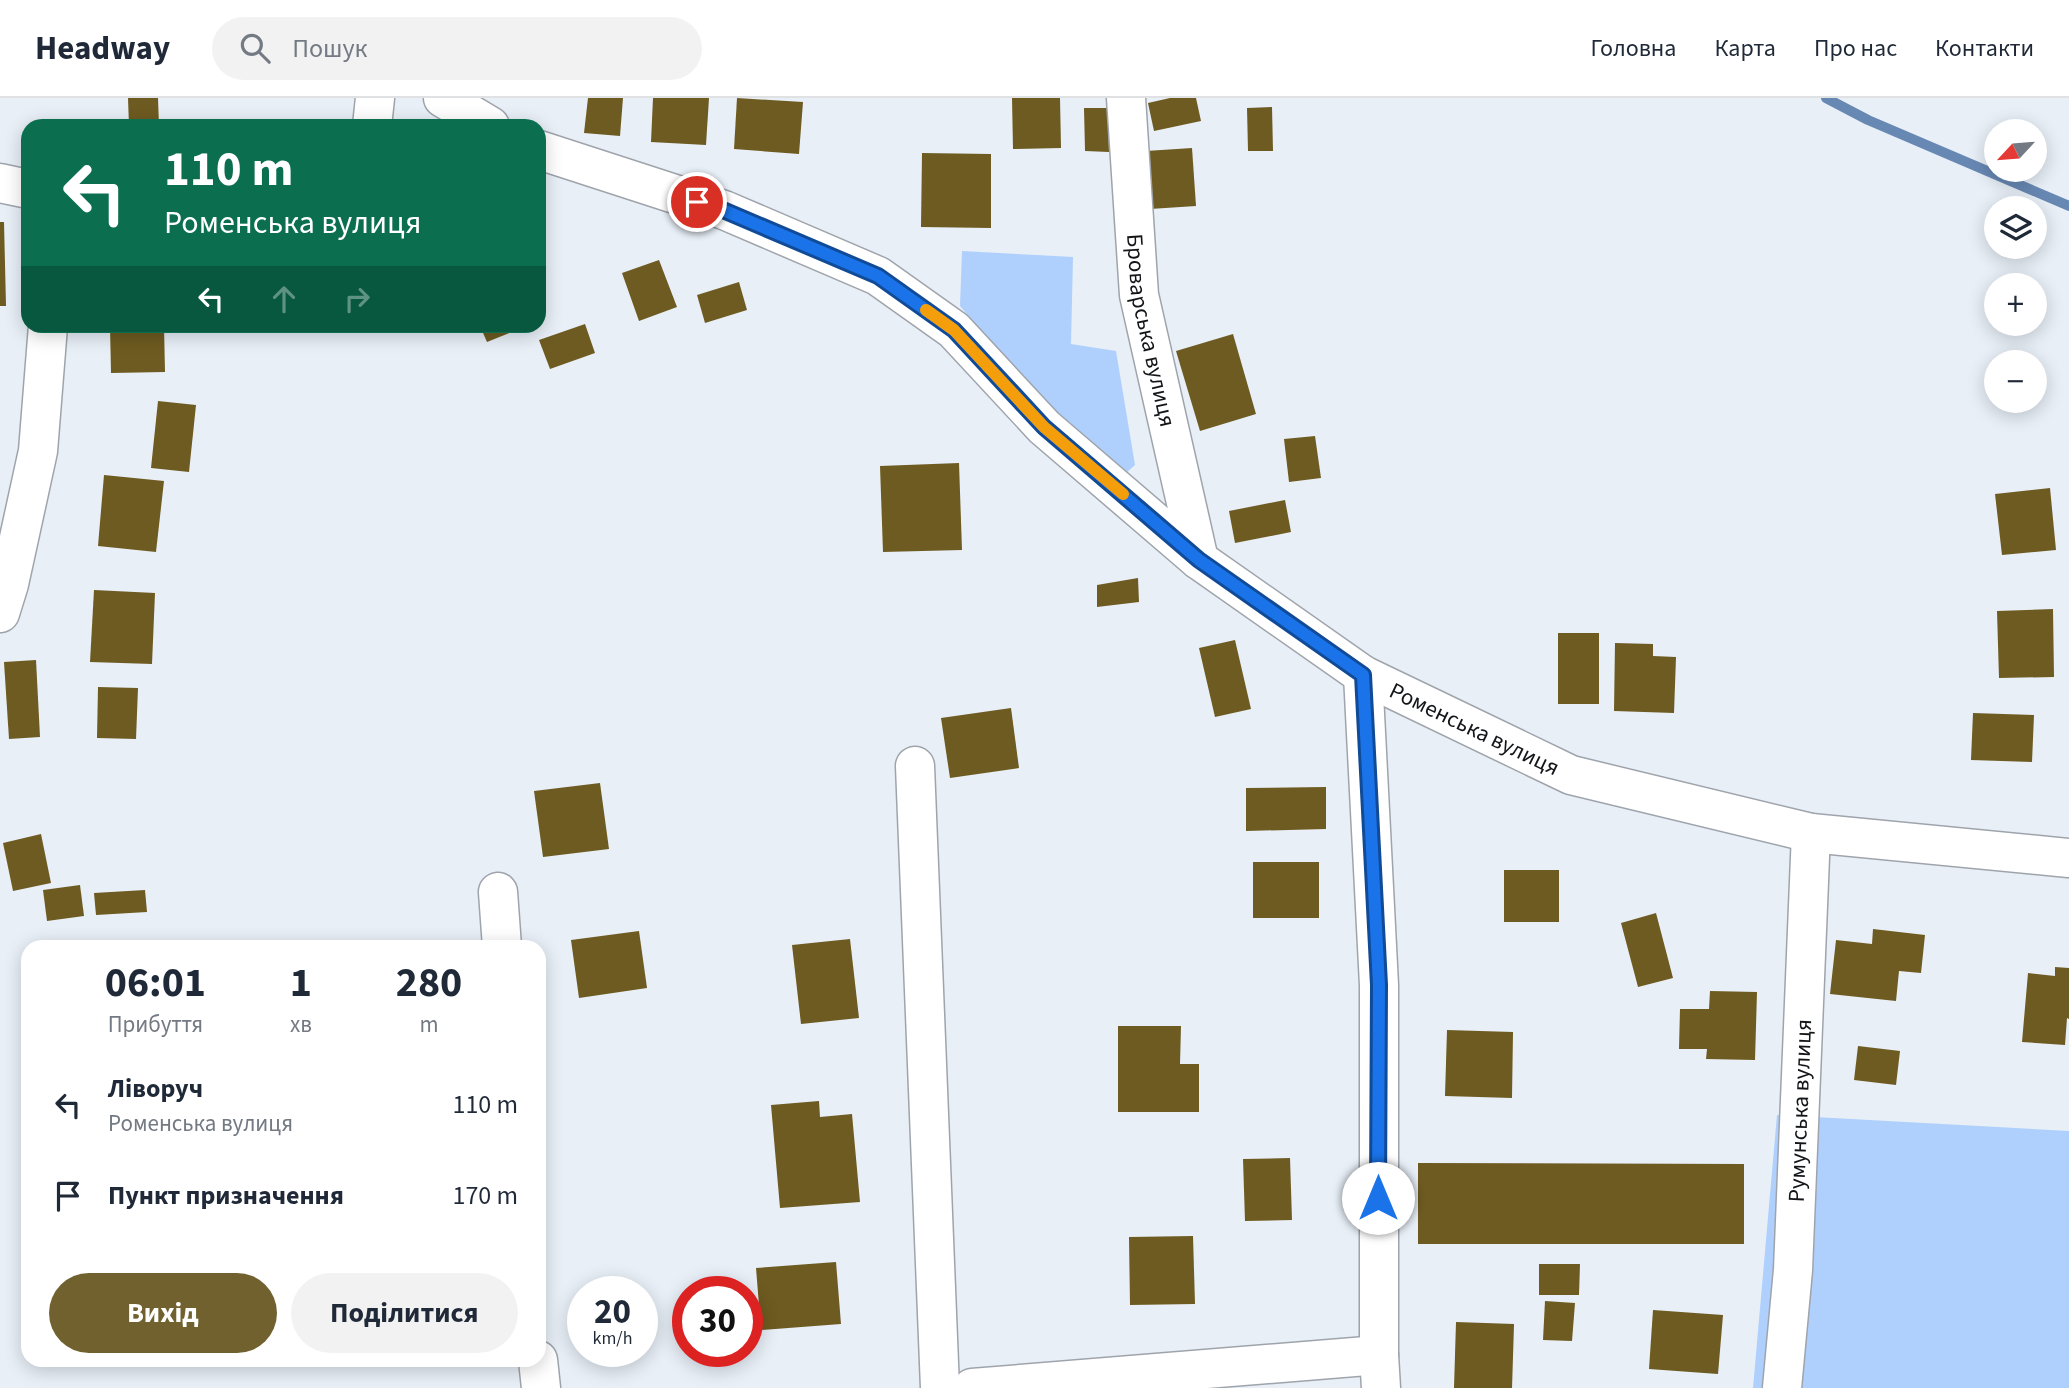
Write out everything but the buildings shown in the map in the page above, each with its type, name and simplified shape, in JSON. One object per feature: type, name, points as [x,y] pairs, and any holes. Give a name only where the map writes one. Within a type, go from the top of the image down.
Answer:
[{"type":"street","points":[[373,119],[375,98]]},
{"type":"street","points":[[443,98],[478,119]]},
{"type":"street","name":"Броварська вулиця","points":[[1126,98],[1139,295],[1199,560]]},
{"type":"street","name":"Роменська вулиця","points":[[546,152],[723,210],[878,276],[954,330],[1044,427],[1199,560],[1363,675],[1571,775],[1811,833],[2069,858]]},
{"type":"street","points":[[0,183],[21,188]]},
{"type":"street","points":[[0,613],[9,584],[38,451],[47,333]]},
{"type":"street","points":[[972,1388],[1380,1372],[1379,985],[1363,675]]},
{"type":"street","points":[[915,766],[940,1388]]},
{"type":"street","name":"Румунська вулиця","points":[[1782,1388],[1793,1270],[1811,833]]},
{"type":"street","points":[[498,892],[501,940]]},
{"type":"street","points":[[539,1367],[541,1388]]},
{"type":"shaded area","points":[[962,251],[1073,257],[1071,344],[1116,351],[1135,465],[1126,473],[1104,463],[1023,381],[960,306]]},
{"type":"shaded area","points":[[1777,1115],[2069,1131],[2069,1388],[1753,1388]]},
{"type":"waterway","points":[[1826,98],[1868,120],[2069,206]]},
{"type":"slow traffic","points":[[926,310],[954,330],[1044,427],[1123,494]]},
{"type":"route","points":[[697,202],[723,210],[878,276],[897,289],[954,330],[1044,427],[1199,560],[1363,675],[1379,985],[1378,1198]]}]
